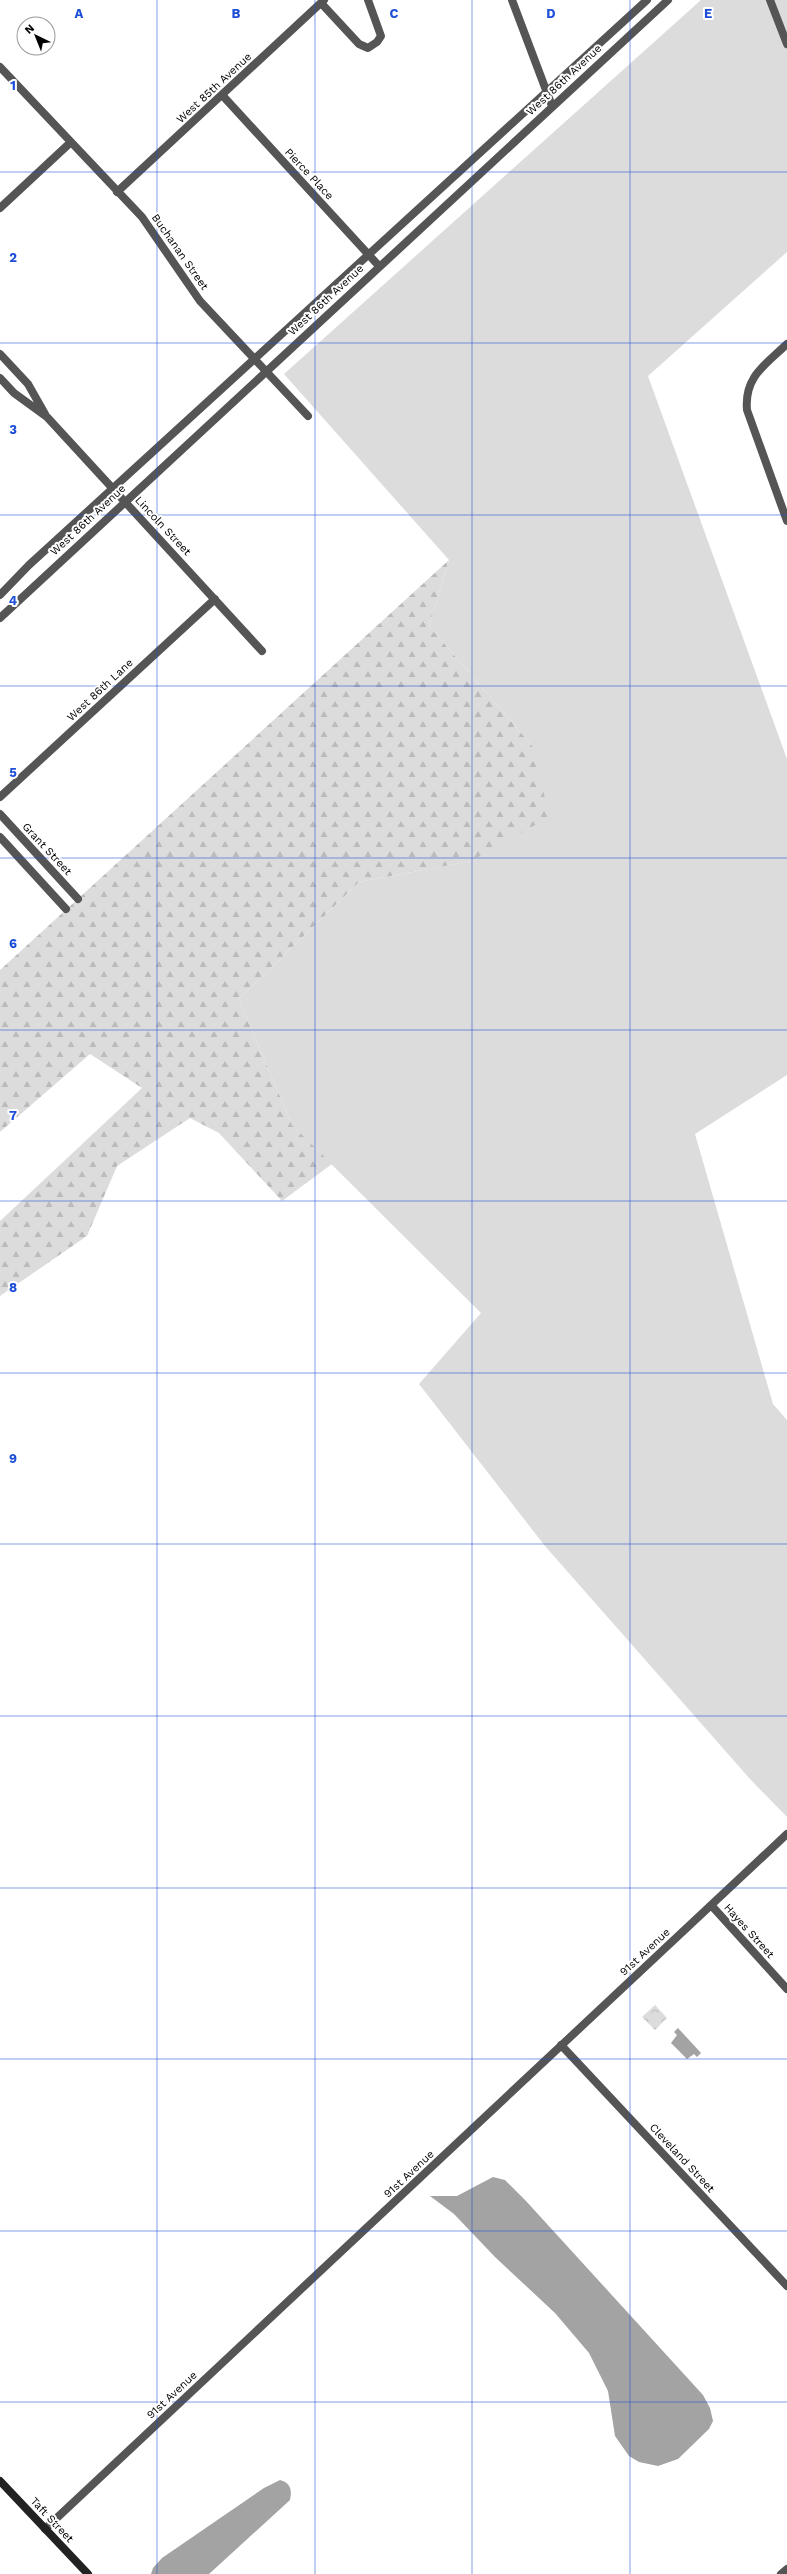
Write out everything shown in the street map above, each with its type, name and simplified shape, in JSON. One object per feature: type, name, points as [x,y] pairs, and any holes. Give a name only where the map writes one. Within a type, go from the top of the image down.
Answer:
[{"type":"main road","name":"Taft Street","points":[[0,2481],[88,2574]]},
{"type":"street","points":[[323,1],[359,44],[368,48],[377,42],[380,36],[368,0]]},
{"type":"street","points":[[512,0],[552,106]]},
{"type":"street","name":"West 86th Avenue","points":[[0,595],[113,489],[647,0]]},
{"type":"street","points":[[770,0],[787,44]]},
{"type":"street","name":"West 85th Avenue","points":[[117,192],[223,96],[323,1]]},
{"type":"street","name":"West 86th Avenue","points":[[0,618],[124,501],[665,1]]},
{"type":"street","name":"Buchanan Street","points":[[0,67],[152,229],[200,301],[254,361],[308,416]]},
{"type":"street","name":"Pierce Place","points":[[223,96],[380,266]]},
{"type":"street","points":[[0,208],[71,142]]},
{"type":"street","points":[[787,344],[752,377],[748,390],[747,410],[787,521]]},
{"type":"street","name":"Lincoln Street","points":[[0,354],[28,384],[47,417]]},
{"type":"street","name":"Lincoln Street","points":[[0,378],[14,393],[47,417],[262,651]]},
{"type":"street","name":"West 86th Lane","points":[[0,797],[215,599]]},
{"type":"street","name":"Grant Street","points":[[0,814],[78,899]]},
{"type":"street","points":[[0,837],[66,909]]},
{"type":"street","name":"91st Avenue","points":[[45,2529],[787,1834]]},
{"type":"street","name":"Hayes Street","points":[[711,1905],[787,1989]]},
{"type":"street","name":"Cleveland Street","points":[[561,2045],[787,2286]]},
{"type":"street","points":[[781,2574],[787,2569]]},
{"type":"green space","points":[[701,0],[787,0],[787,252],[648,376],[787,759],[787,1075],[695,1134],[773,1404],[787,1420],[787,1817],[750,1779],[545,1546],[419,1384],[481,1313],[292,1125],[239,999],[359,882],[471,861],[534,748],[429,626],[449,560],[284,374]]},
{"type":"green space","points":[[449,560],[429,626],[534,748],[549,817],[471,861],[359,882],[239,999],[292,1125],[332,1164],[282,1201],[219,1133],[190,1118],[117,1166],[87,1236],[0,1296],[0,1221],[142,1088],[90,1054],[0,1132],[0,970]]},
{"type":"green space","points":[[655,2005],[667,2018],[655,2030],[642,2017]]},
{"type":"shaded area","points":[[678,2028],[701,2053],[697,2057],[694,2054],[687,2059],[671,2043],[677,2035],[674,2032]]},
{"type":"shaded area","points":[[493,2177],[505,2180],[526,2201],[703,2395],[710,2408],[713,2421],[709,2429],[678,2459],[658,2466],[639,2462],[629,2456],[615,2436],[608,2391],[589,2353],[555,2313],[495,2257],[454,2214],[430,2196],[457,2196]]},
{"type":"shaded area","points":[[280,2480],[284,2481],[290,2487],[290,2500],[209,2574],[151,2574],[153,2568],[162,2558],[264,2488]]}]
